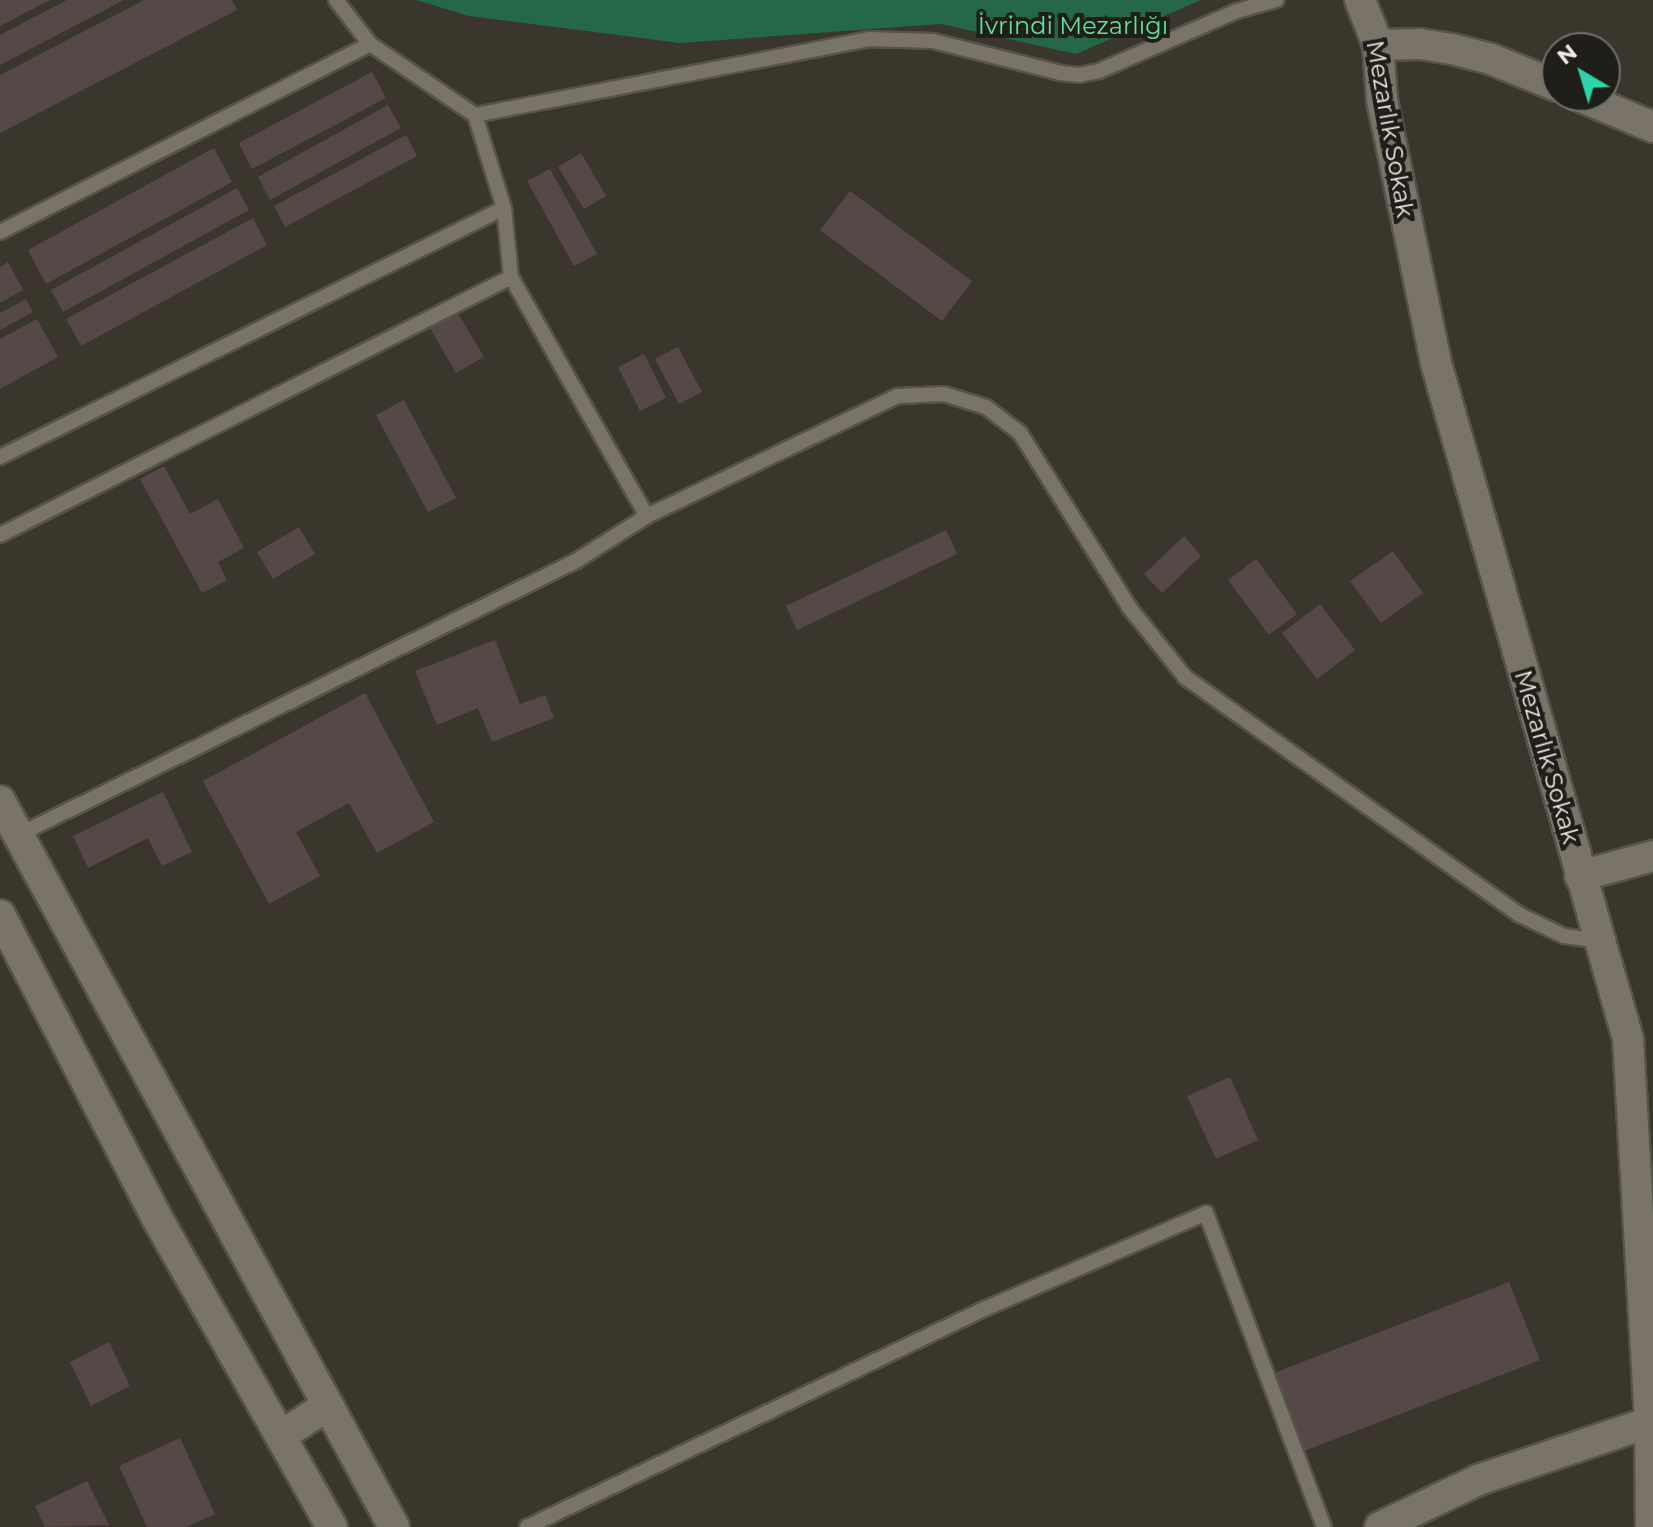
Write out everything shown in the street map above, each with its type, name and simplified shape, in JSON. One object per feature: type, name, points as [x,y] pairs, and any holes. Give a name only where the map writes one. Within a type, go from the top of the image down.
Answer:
[{"type":"street","name":"Mezarlık Sokak","points":[[1360,0],[1378,45],[1382,100],[1436,363],[1628,1039],[1652,1421],[1651,1527]]},
{"type":"street","points":[[1378,45],[1420,44],[1452,49],[1491,59],[1541,79]]},
{"type":"street","points":[[1617,112],[1653,127]]},
{"type":"street","points":[[0,801],[394,1527]]},
{"type":"street","points":[[1580,876],[1653,856]]},
{"type":"street","points":[[0,915],[157,1218],[332,1527]]},
{"type":"street","points":[[281,1436],[328,1405]]},
{"type":"street","points":[[1380,1527],[1478,1480],[1652,1421]]},
{"type":"lane","points":[[336,0],[370,44],[475,115],[504,208],[511,277],[647,516]]},
{"type":"lane","points":[[475,115],[868,39],[933,41],[1079,75],[1099,71],[1237,11],[1276,0]]},
{"type":"lane","points":[[0,232],[370,44]]},
{"type":"lane","points":[[0,457],[504,208]]},
{"type":"lane","points":[[0,535],[511,277]]},
{"type":"lane","points":[[18,835],[576,561],[647,516],[898,396],[944,394],[986,407],[1020,433],[1129,607],[1185,677],[1518,914],[1564,936],[1599,941]]},
{"type":"lane","points":[[527,1527],[982,1310],[1206,1213],[1324,1527]]},
{"type":"green space","name":"İvrindi Mezarlığı","points":[[416,0],[1201,0],[1076,54],[941,24],[680,43],[469,16]]},
{"type":"building","points":[[0,0],[50,0],[0,26]]},
{"type":"building","points":[[67,0],[124,0],[0,65],[0,35]]},
{"type":"building","points":[[144,0],[232,0],[237,10],[0,133],[0,75]]},
{"type":"building","points":[[372,72],[386,98],[252,169],[239,143]]},
{"type":"building","points":[[388,105],[401,128],[270,200],[258,177]]},
{"type":"building","points":[[406,135],[417,156],[285,227],[274,206]]},
{"type":"building","points":[[214,148],[232,182],[46,284],[28,250]]},
{"type":"building","points":[[581,153],[606,196],[584,209],[558,167]]},
{"type":"building","points":[[550,169],[597,254],[574,266],[527,181]]},
{"type":"building","points":[[237,188],[249,210],[63,312],[51,290]]},
{"type":"building","points":[[850,191],[972,281],[942,321],[820,230]]},
{"type":"building","points":[[253,218],[267,245],[81,346],[66,319]]},
{"type":"building","points":[[8,262],[23,290],[0,303],[0,267]]},
{"type":"building","points":[[26,299],[33,312],[0,330],[0,313]]},
{"type":"building","points":[[454,307],[484,357],[456,373],[427,323]]},
{"type":"building","points":[[37,319],[58,357],[0,389],[0,339]]},
{"type":"building","points":[[678,347],[702,392],[679,404],[655,359]]},
{"type":"building","points":[[644,354],[666,398],[640,411],[618,367]]},
{"type":"building","points":[[404,400],[456,498],[428,512],[376,415]]},
{"type":"building","points":[[164,466],[190,514],[218,499],[244,548],[218,562],[227,580],[202,593],[140,479]]},
{"type":"building","points":[[299,527],[315,554],[273,579],[257,552]]},
{"type":"building","points":[[946,530],[957,554],[797,630],[786,606]]},
{"type":"building","points":[[1184,536],[1201,556],[1162,593],[1144,574]]},
{"type":"building","points":[[1393,551],[1423,593],[1381,623],[1350,581]]},
{"type":"building","points":[[1256,559],[1297,614],[1269,635],[1228,580]]},
{"type":"building","points":[[1320,604],[1355,650],[1317,679],[1282,633]]},
{"type":"building","points":[[495,640],[520,704],[545,695],[554,718],[492,742],[478,708],[437,725],[415,671]]},
{"type":"building","points":[[365,693],[434,822],[377,853],[349,803],[296,832],[320,876],[269,904],[203,781]]},
{"type":"building","points":[[163,792],[192,852],[162,866],[148,838],[88,868],[73,836]]},
{"type":"building","points":[[1230,1077],[1258,1140],[1216,1159],[1187,1096]]},
{"type":"building","points":[[1509,1282],[1540,1360],[1304,1451],[1274,1373]]},
{"type":"building","points":[[109,1342],[130,1386],[91,1406],[70,1362]]},
{"type":"building","points":[[180,1438],[215,1514],[186,1527],[147,1527],[119,1466]]},
{"type":"building","points":[[87,1481],[109,1525],[45,1527],[35,1506]]}]
